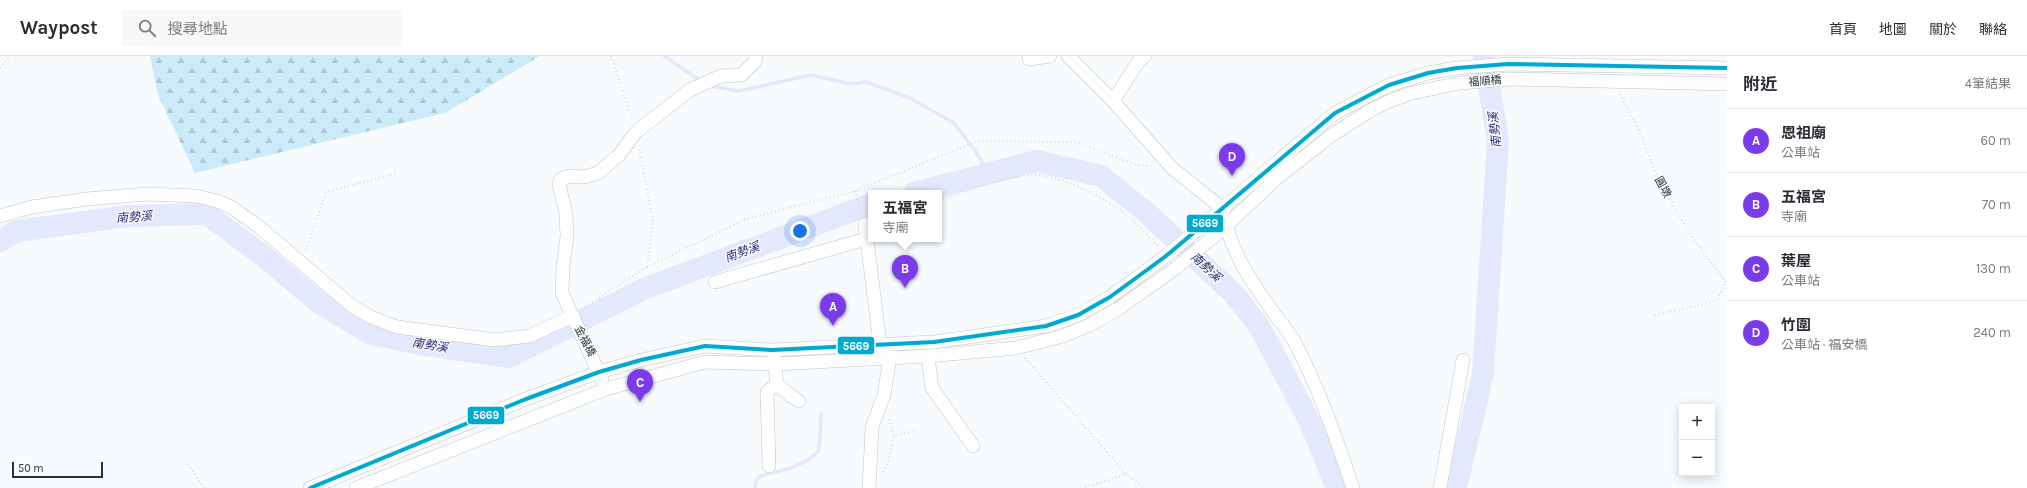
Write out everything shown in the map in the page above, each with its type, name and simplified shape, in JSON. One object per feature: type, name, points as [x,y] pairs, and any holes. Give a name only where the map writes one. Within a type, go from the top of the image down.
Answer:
[{"type":"street","points":[[636,132],[690,90],[721,76],[741,75],[755,62],[756,56]]},
{"type":"street","points":[[1029,59],[1050,56]]},
{"type":"street","points":[[1068,56],[1113,101],[1172,168],[1223,209],[1225,227],[1238,258],[1260,294],[1293,340],[1311,375],[1335,435],[1353,488]]},
{"type":"street","points":[[1113,101],[1138,62],[1145,56]]},
{"type":"street","name":"福順橋","points":[[310,488],[598,368],[705,346],[772,350],[934,342],[1046,326],[1078,315],[1110,297],[1204,226],[1335,114],[1389,85],[1428,73],[1456,68],[1508,64],[1727,68]]},
{"type":"street","points":[[1613,67],[1613,82]]},
{"type":"street","name":"福順橋","points":[[356,488],[606,389],[705,362],[776,364],[928,356],[1016,348],[1063,336],[1090,325],[1118,309],[1176,268],[1225,227],[1276,179],[1332,135],[1371,110],[1412,93],[1460,83],[1509,79],[1727,84]]},
{"type":"street","name":"金福橋","points":[[606,389],[598,368],[562,293],[563,266],[567,236],[566,214],[559,185],[561,179],[570,176],[584,177],[598,173],[619,155],[636,132]]},
{"type":"street","points":[[0,216],[32,207],[87,199],[148,194],[197,196],[217,201],[231,207],[258,226],[352,306],[371,317],[397,327],[495,340],[529,336],[573,317]]},
{"type":"street","points":[[865,224],[880,344],[890,358],[884,395],[872,427],[869,488]]},
{"type":"street","points":[[715,282],[866,239]]},
{"type":"street","points":[[1012,332],[1016,348]]},
{"type":"street","points":[[772,350],[776,364],[777,384],[798,401]]},
{"type":"street","points":[[928,356],[932,388],[973,446]]},
{"type":"street","points":[[1440,488],[1463,360]]},
{"type":"street","points":[[769,466],[767,392],[777,384]]},
{"type":"path","points":[[0,68],[10,56]]},
{"type":"path","points":[[611,56],[636,132],[653,220],[647,268]]},
{"type":"path","name":"圓墩","points":[[1613,82],[1639,130],[1656,174],[1665,191],[1692,238],[1726,283]]},
{"type":"path","points":[[573,317],[647,268],[746,219],[855,191],[978,141],[1076,142],[1137,165],[1172,168]]},
{"type":"path","points":[[301,263],[326,192],[397,173]]},
{"type":"path","points":[[942,199],[981,185],[1032,175],[1062,180],[1097,196],[1127,215],[1168,254]]},
{"type":"path","points":[[855,191],[865,224]]},
{"type":"path","points":[[1655,315],[1705,304],[1717,299],[1726,283]]},
{"type":"path","points":[[1016,348],[1126,474],[1144,488]]},
{"type":"path","points":[[882,475],[888,461],[894,436],[889,415]]},
{"type":"path","points":[[894,436],[916,430]]},
{"type":"path","points":[[188,464],[204,488]]},
{"type":"path","points":[[1082,488],[1126,474]]},
{"type":"green space","points":[[150,56],[540,56],[445,113],[195,173],[158,95]]},
{"type":"waterway","points":[[664,56],[701,81]]},
{"type":"waterway","name":"南勢溪","points":[[1456,488],[1483,374],[1498,141],[1484,56]]},
{"type":"waterway","points":[[710,86],[739,91],[811,75],[852,84],[867,82],[910,98],[954,123],[976,152],[989,174]]},
{"type":"waterway","name":"南勢溪","points":[[926,190],[1037,161],[1101,176],[1146,212],[1234,294],[1259,326],[1310,422],[1337,488]]},
{"type":"waterway","name":"南勢溪","points":[[0,241],[17,231],[128,216],[207,214],[266,258],[318,302],[371,334],[420,344],[509,357],[646,288],[868,205]]},
{"type":"waterway","points":[[755,488],[756,481],[760,476],[791,468],[808,460],[818,452],[821,414]]},
{"type":"transit line","name":"5669","points":[[310,488],[526,399],[599,372],[641,360],[705,346],[772,350],[934,342],[1046,326],[1078,315],[1110,297],[1166,256],[1335,113],[1389,85],[1428,73],[1457,68],[1508,64],[1727,68]]},
{"type":"place","name":"竹圍","points":[[1232,176]]},
{"type":"place","name":"五福宮","points":[[905,288]]},
{"type":"place","name":"恩祖廟","points":[[833,326]]},
{"type":"place","name":"葉屋","points":[[640,402]]}]
